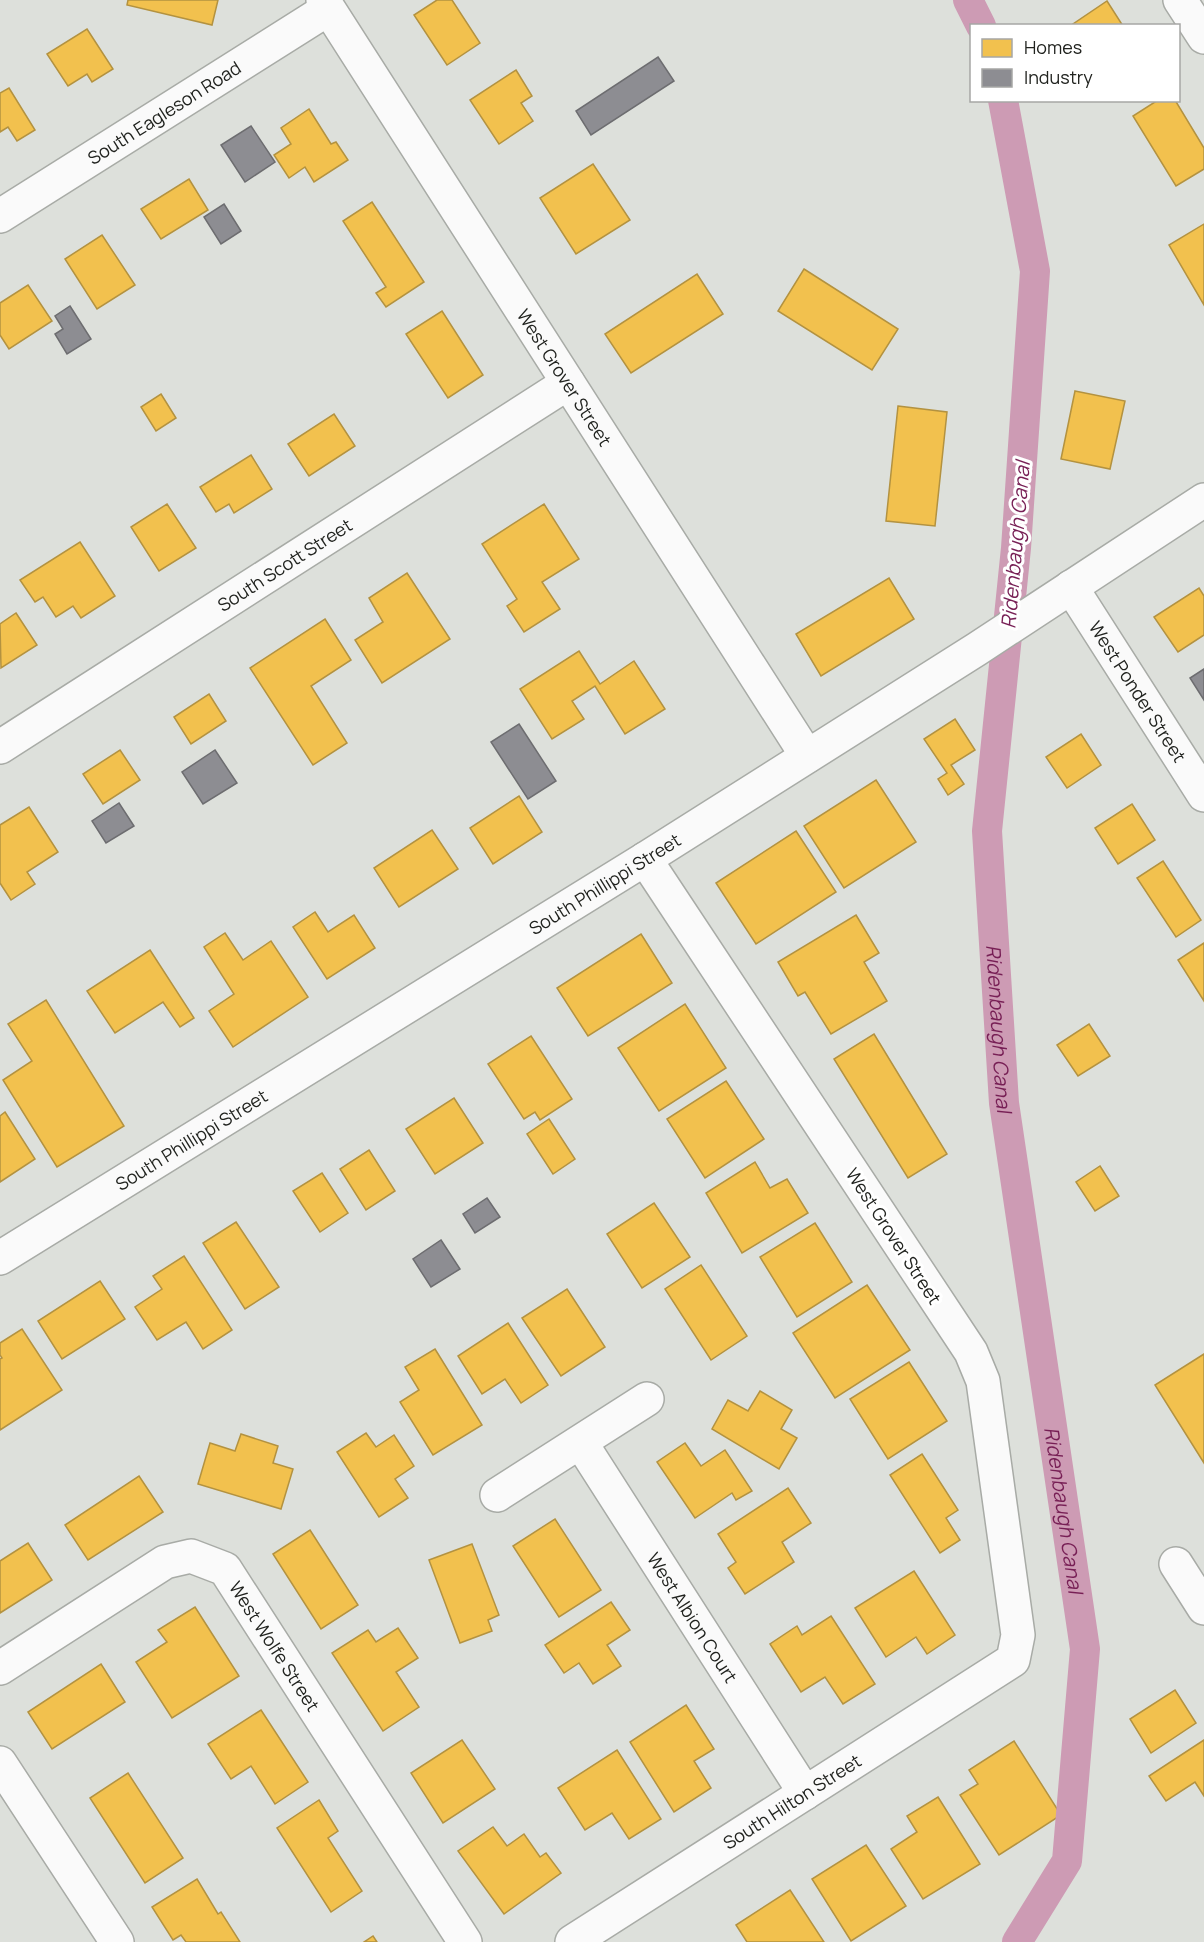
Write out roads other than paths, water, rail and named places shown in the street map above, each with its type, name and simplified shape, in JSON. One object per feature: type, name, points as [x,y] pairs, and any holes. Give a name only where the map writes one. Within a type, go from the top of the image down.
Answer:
[{"type":"street","points":[[1180,0],[1204,38]]},
{"type":"street","name":"South Eagleson Road","points":[[0,216],[326,5]]},
{"type":"street","name":"West Grover Street","points":[[326,5],[807,756]]},
{"type":"street","name":"South Scott Street","points":[[0,747],[568,383]]},
{"type":"street","name":"South Phillippi Street","points":[[0,1258],[645,859],[977,648],[1204,500]]},
{"type":"street","name":"West Ponder Street","points":[[1071,587],[1204,795]]},
{"type":"street","name":"West Grover Street","points":[[645,859],[971,1352],[983,1381],[1018,1635],[1013,1660]]},
{"type":"street","points":[[497,1495],[647,1399]]},
{"type":"street","name":"West Albion Court","points":[[581,1443],[805,1793]]},
{"type":"street","name":"West Wolfe Street","points":[[0,1668],[165,1562],[191,1556],[225,1569],[465,1942]]},
{"type":"street","points":[[1176,1564],[1204,1608]]},
{"type":"street","name":"South Hilton Street","points":[[572,1942],[1013,1660]]},
{"type":"street","points":[[0,1762],[117,1942]]},
{"type":"waterway","name":"Ridenbaugh Canal","points":[[968,0],[980,24]]},
{"type":"waterway","name":"Ridenbaugh Canal","points":[[1003,102],[1035,271],[1016,548],[987,831],[1004,1103],[1085,1649],[1067,1861],[1017,1942]]}]
